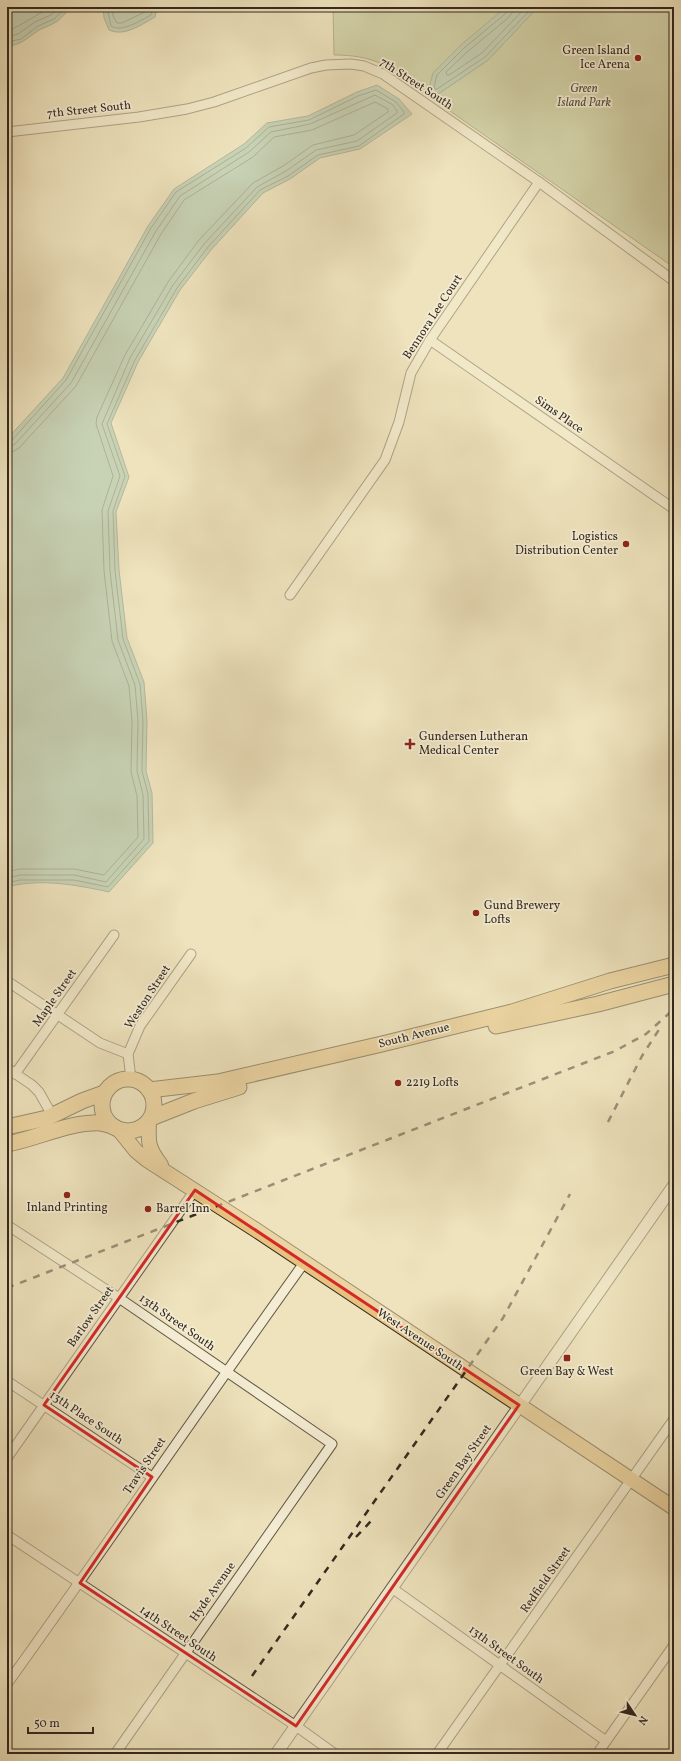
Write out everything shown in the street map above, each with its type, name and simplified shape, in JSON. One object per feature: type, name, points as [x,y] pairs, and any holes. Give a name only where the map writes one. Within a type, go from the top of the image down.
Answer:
[{"type":"highway","name":"South Avenue","points":[[150,1090],[218,1082],[382,1044],[512,1012],[610,981],[674,966]]},
{"type":"highway","name":"South Avenue","points":[[7,1144],[93,1122],[104,1123],[117,1129],[135,1130],[150,1120],[194,1101],[243,1086],[503,1024],[598,1004],[674,984]]},
{"type":"highway","points":[[117,1129],[104,1114],[102,1101],[104,1094],[112,1084],[118,1081],[131,1079],[144,1084],[150,1090],[154,1101],[150,1120]]},
{"type":"highway","points":[[7,1127],[52,1115],[82,1101],[104,1094]]},
{"type":"main road","name":"West Avenue South","points":[[150,1120],[148,1136],[151,1151],[167,1172]]},
{"type":"main road","name":"West Avenue South","points":[[117,1129],[136,1152],[674,1508]]},
{"type":"street","name":"7th Street South","points":[[7,132],[139,117],[187,109],[214,102],[326,64],[351,64],[364,66],[383,74],[539,182],[674,281]]},
{"type":"street","name":"Bennora Lee Court","points":[[290,595],[385,460],[399,422],[411,373],[430,340],[539,182]]},
{"type":"street","name":"Sims Place","points":[[430,340],[674,509]]},
{"type":"street","name":"Maple Street","points":[[15,1074],[114,935]]},
{"type":"street","name":"Weston Street","points":[[128,1054],[140,1026],[191,954]]},
{"type":"street","points":[[7,981],[100,1044],[128,1054],[131,1079]]},
{"type":"street","points":[[7,1068],[32,1085],[39,1092],[52,1115]]},
{"type":"street","name":"Barlow Street","points":[[7,1458],[195,1190]]},
{"type":"street","name":"Green Bay Street","points":[[276,1754],[519,1406],[673,1190]]},
{"type":"street","name":"13th Street South","points":[[8,1228],[119,1298],[332,1444]]},
{"type":"street","name":"Travis Street","points":[[7,1684],[80,1583],[152,1477],[304,1263]]},
{"type":"street","name":"13th Place South","points":[[7,1381],[152,1477]]},
{"type":"street","name":"Redfield Street","points":[[437,1754],[674,1419]]},
{"type":"street","name":"Hyde Avenue","points":[[115,1754],[332,1444]]},
{"type":"street","name":"14th Street South","points":[[7,1535],[296,1726],[335,1754]]},
{"type":"street","name":"13th Street South","points":[[392,1588],[606,1741]]},
{"type":"street","points":[[597,1754],[674,1645]]},
{"type":"highlighted area","points":[[195,1190],[519,1405],[296,1726],[80,1583],[152,1477],[44,1405]]},
{"type":"green space","name":"Green Island Park","points":[[333,7],[506,7],[435,96],[488,60],[538,7],[674,7],[674,264],[672,266],[384,65],[359,57],[334,55]]},
{"type":"water","points":[[7,7],[72,7],[57,21],[17,44],[7,46]]},
{"type":"water","points":[[103,7],[156,7],[157,9],[155,17],[132,29],[115,32],[109,30],[104,18]]},
{"type":"water","points":[[506,7],[538,7],[488,60],[435,96],[429,88],[433,73],[461,45]]},
{"type":"water","points":[[377,85],[399,99],[412,114],[360,149],[320,158],[290,179],[263,193],[211,250],[180,290],[138,362],[111,423],[129,477],[116,512],[119,570],[127,638],[144,682],[147,721],[146,771],[152,793],[153,843],[109,892],[71,885],[45,883],[19,884],[7,887],[7,439],[63,378],[148,226],[174,189],[244,144],[267,123],[308,116],[357,92]]},
{"type":"railway","points":[[7,1288],[615,1051],[646,1034],[674,1009]]},
{"type":"railway","points":[[608,1122],[642,1056],[662,1025]]},
{"type":"railway","points":[[252,1676],[503,1318],[570,1194]]},
{"type":"railway","points":[[356,1537],[372,1520]]},
{"type":"place","name":"Green Island Ice Arena","points":[[638,58]]},
{"type":"place","name":"Logistics Distribution Center","points":[[626,544]]},
{"type":"place","name":"Gundersen Lutheran Medical Center","points":[[410,744]]},
{"type":"place","name":"Gund Brewery Lofts","points":[[476,913]]},
{"type":"place","name":"2219 Lofts","points":[[398,1083]]},
{"type":"place","name":"Inland Printing","points":[[67,1195]]},
{"type":"place","name":"Barrel Inn","points":[[148,1209]]},
{"type":"place","name":"Green Bay & West","points":[[567,1358]]}]
